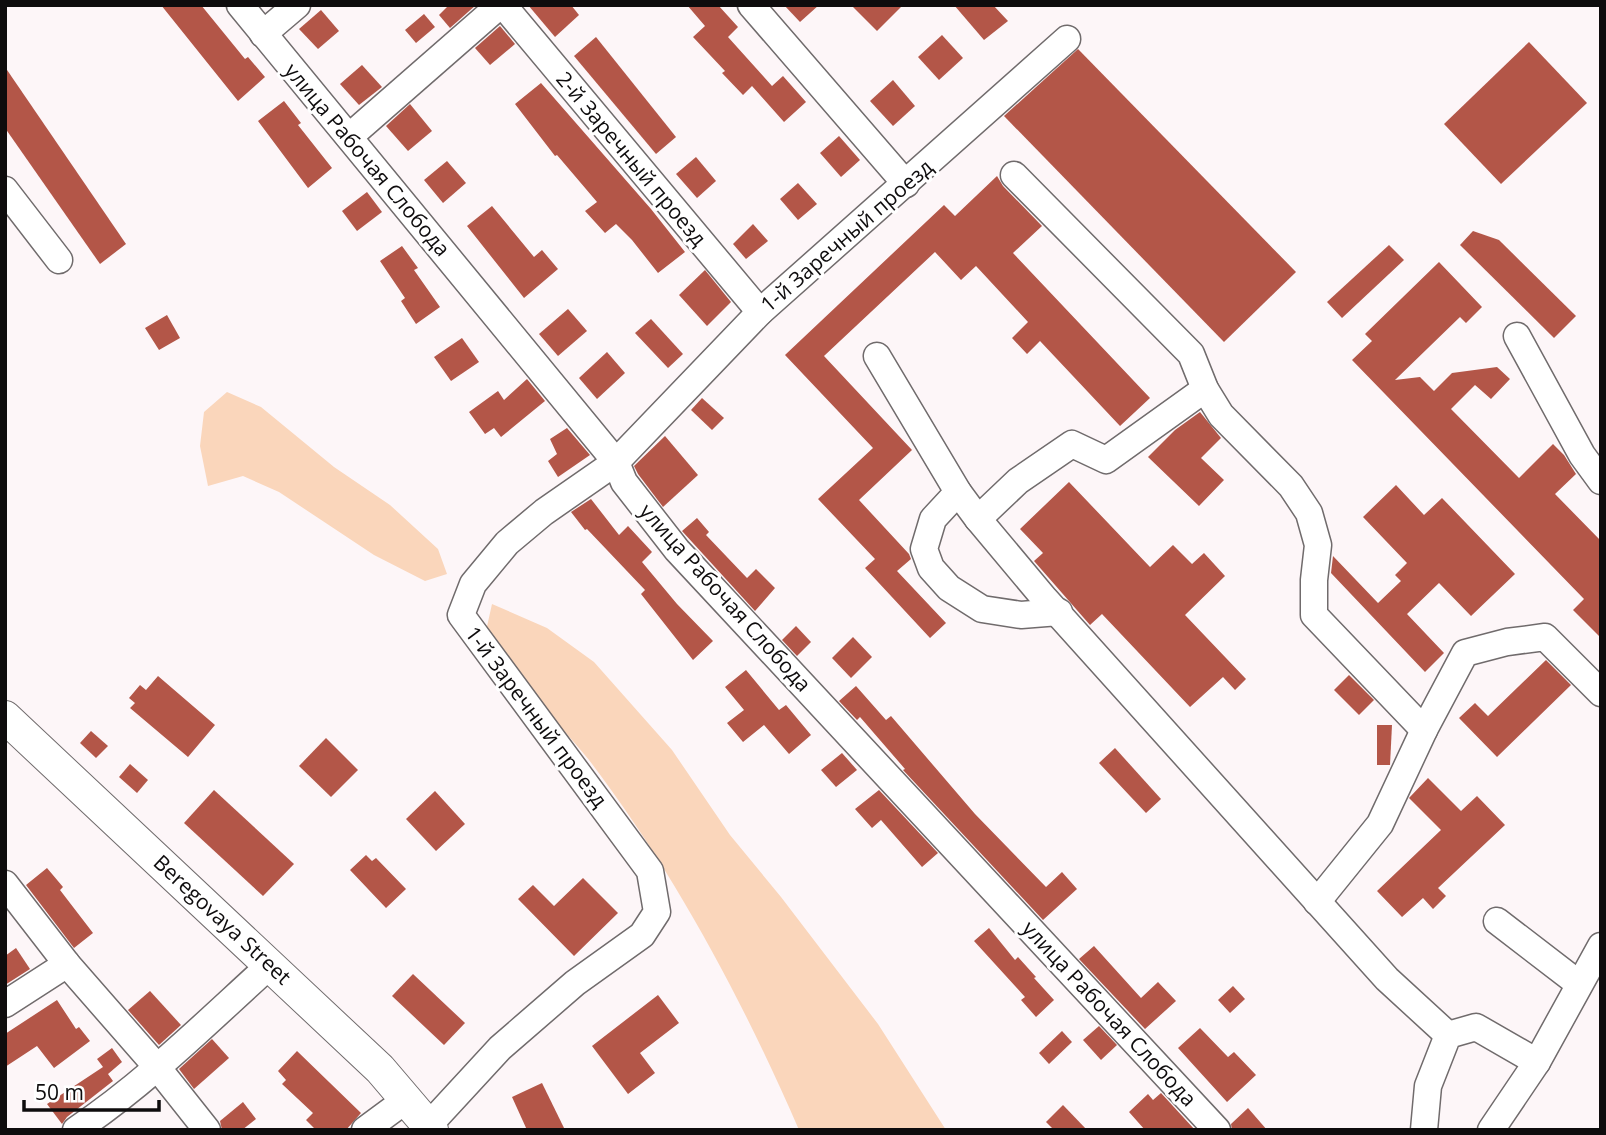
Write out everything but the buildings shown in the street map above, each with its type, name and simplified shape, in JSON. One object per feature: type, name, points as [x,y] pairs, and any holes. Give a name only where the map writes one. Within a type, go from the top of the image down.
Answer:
[{"type":"main road","name":"Beregovaya Street","points":[[5,717],[380,1069],[430,1127]]},
{"type":"street","name":"улица Рабочая Слобода","points":[[240,5],[616,462],[624,482],[677,550],[1217,1130]]},
{"type":"street","points":[[263,34],[297,5]]},
{"type":"street","points":[[349,137],[501,5]]},
{"type":"street","name":"2-й Заречный проезд","points":[[501,5],[760,312]]},
{"type":"street","points":[[751,5],[906,184]]},
{"type":"street","name":"1-й Заречный проезд","points":[[430,1127],[500,1048],[575,983],[642,935],[657,912],[650,871],[461,615],[473,584],[507,543],[544,512],[616,462],[760,312],[1067,39]]},
{"type":"street","points":[[1014,175],[1191,354],[1205,389],[1221,415],[1291,486],[1309,513],[1318,545],[1314,615],[1424,730]]},
{"type":"street","points":[[5,190],[59,260]]},
{"type":"street","points":[[1517,337],[1582,455],[1601,481]]},
{"type":"street","points":[[877,356],[958,492],[978,519],[1387,979],[1448,1035]]},
{"type":"street","points":[[978,519],[1018,481],[1072,444],[1107,460],[1205,389]]},
{"type":"street","points":[[958,492],[933,519],[924,549],[931,568],[949,588],[982,609],[1021,615],[1059,612]]},
{"type":"street","points":[[1317,902],[1380,824],[1424,730],[1465,653],[1507,642],[1545,637],[1601,693]]},
{"type":"street","points":[[5,884],[67,964],[157,1067],[207,1130]]},
{"type":"street","points":[[1497,921],[1579,984]]},
{"type":"street","points":[[1491,1130],[1537,1062],[1601,946]]},
{"type":"street","points":[[5,1004],[67,964]]},
{"type":"street","points":[[76,1130],[109,1108],[270,965]]},
{"type":"street","points":[[1448,1035],[1476,1027],[1537,1062]]},
{"type":"street","points":[[1424,1130],[1428,1086],[1448,1035]]},
{"type":"street","points":[[365,1130],[407,1099]]},
{"type":"shaded area","points":[[227,392],[261,407],[334,467],[390,505],[438,549],[447,574],[425,581],[374,555],[279,492],[243,476],[208,486],[200,446],[204,412]]},
{"type":"shaded area","points":[[492,604],[547,628],[594,662],[672,750],[730,835],[878,1024],[946,1130],[799,1130],[731,986],[650,847],[589,760],[529,692],[486,631]]}]
